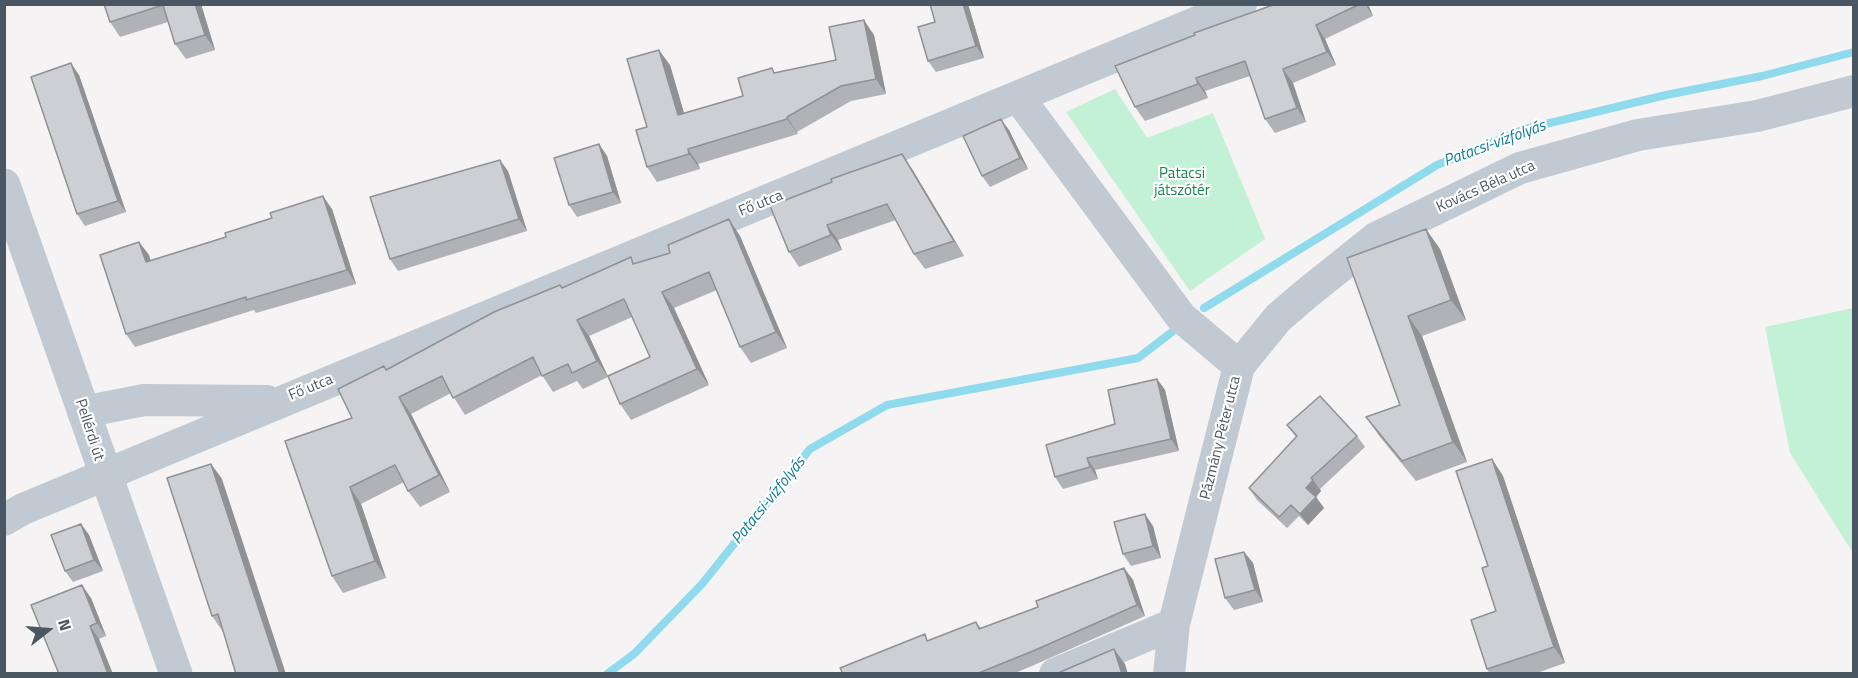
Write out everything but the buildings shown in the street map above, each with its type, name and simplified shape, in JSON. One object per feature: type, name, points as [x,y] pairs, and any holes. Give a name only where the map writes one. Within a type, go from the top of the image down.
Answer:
[{"type":"street","name":"Fő utca","points":[[11,514],[1241,4]]},
{"type":"street","name":"Kovács Béla utca","points":[[1239,366],[1278,318],[1376,238],[1520,168],[1638,135],[1757,116],[1854,91]]},
{"type":"street","name":"Pázmány Péter utca","points":[[1018,98],[1181,317],[1239,366],[1174,624],[1169,674]]},
{"type":"street","name":"Pellérdi út","points":[[4,185],[104,475],[176,674]]},
{"type":"street","name":"Fő utca","points":[[83,412],[144,400],[280,401]]},
{"type":"street","points":[[1055,674],[1174,624]]},
{"type":"green space","name":"Patacsi játszótér","points":[[1115,89],[1147,138],[1213,113],[1265,239],[1190,291],[1066,112]]},
{"type":"green space","points":[[1854,308],[1853,553],[1790,453],[1765,327]]},
{"type":"waterway","name":"Patacsi-vízfolyás","points":[[1204,308],[1437,165],[1525,129],[1666,95],[1762,76],[1854,52]]},
{"type":"waterway","name":"Patacsi-vízfolyás","points":[[607,674],[634,654],[702,584],[810,449],[887,405],[1138,358],[1172,332]]}]
